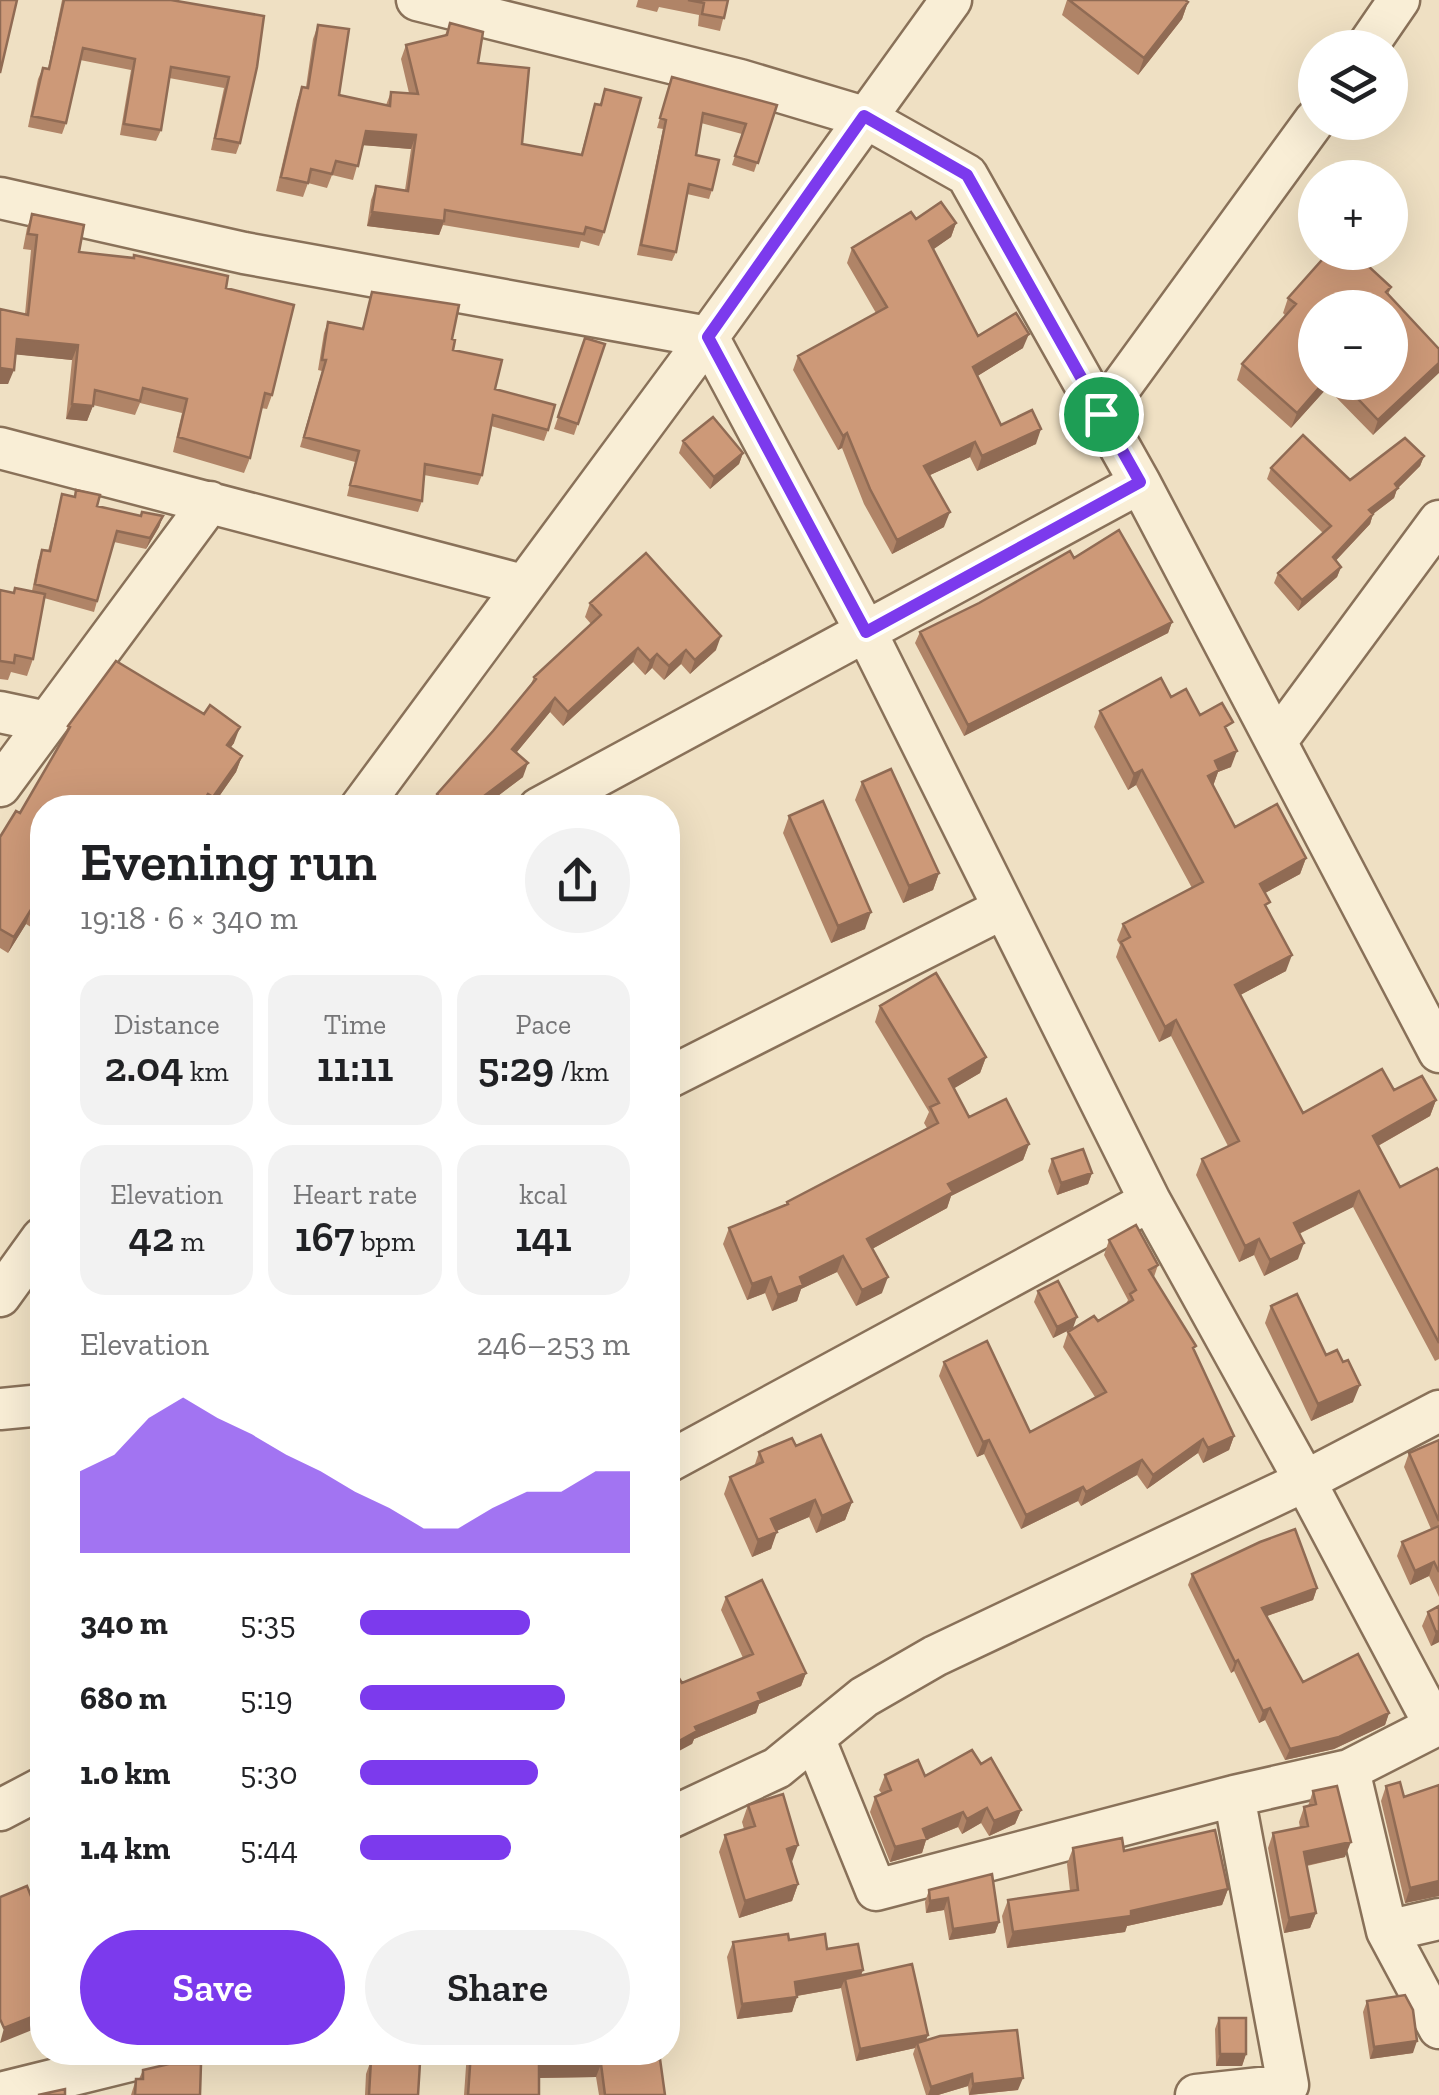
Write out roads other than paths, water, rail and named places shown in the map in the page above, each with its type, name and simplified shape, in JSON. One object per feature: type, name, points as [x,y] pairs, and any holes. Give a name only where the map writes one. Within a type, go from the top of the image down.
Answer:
[{"type":"street","points":[[416,0],[740,80],[864,116],[967,175],[1140,482],[1276,742],[1435,1029]]},
{"type":"street","points":[[370,795],[951,0]]},
{"type":"street","points":[[1379,30],[1400,0]]},
{"type":"street","points":[[1101,414],[1300,140]]},
{"type":"street","points":[[0,198],[244,253],[708,337]]},
{"type":"street","points":[[708,337],[866,632],[1150,1201],[1437,1725],[1350,1770],[1234,1796],[876,1890],[815,1740]]},
{"type":"street","points":[[0,448],[523,585]]},
{"type":"street","points":[[564,795],[1140,482]]},
{"type":"street","points":[[0,786],[210,502]]},
{"type":"street","points":[[1276,742],[1439,521]]},
{"type":"street","points":[[0,712],[47,722]]},
{"type":"street","points":[[680,1072],[1002,909]]},
{"type":"street","points":[[680,1456],[1150,1201]]},
{"type":"street","points":[[0,1296],[30,1255]]},
{"type":"street","points":[[0,1409],[30,1405]]},
{"type":"street","points":[[680,1813],[777,1768],[864,1697],[936,1656],[1305,1481],[1439,1411]]},
{"type":"street","points":[[1350,1770],[1387,1931],[1439,2028]]},
{"type":"street","points":[[0,1810],[30,1794]]},
{"type":"street","points":[[1199,2095],[1288,2085],[1234,1796]]},
{"type":"street","points":[[1387,1931],[1439,1920]]},
{"type":"street","points":[[0,2093],[113,2065]]}]
